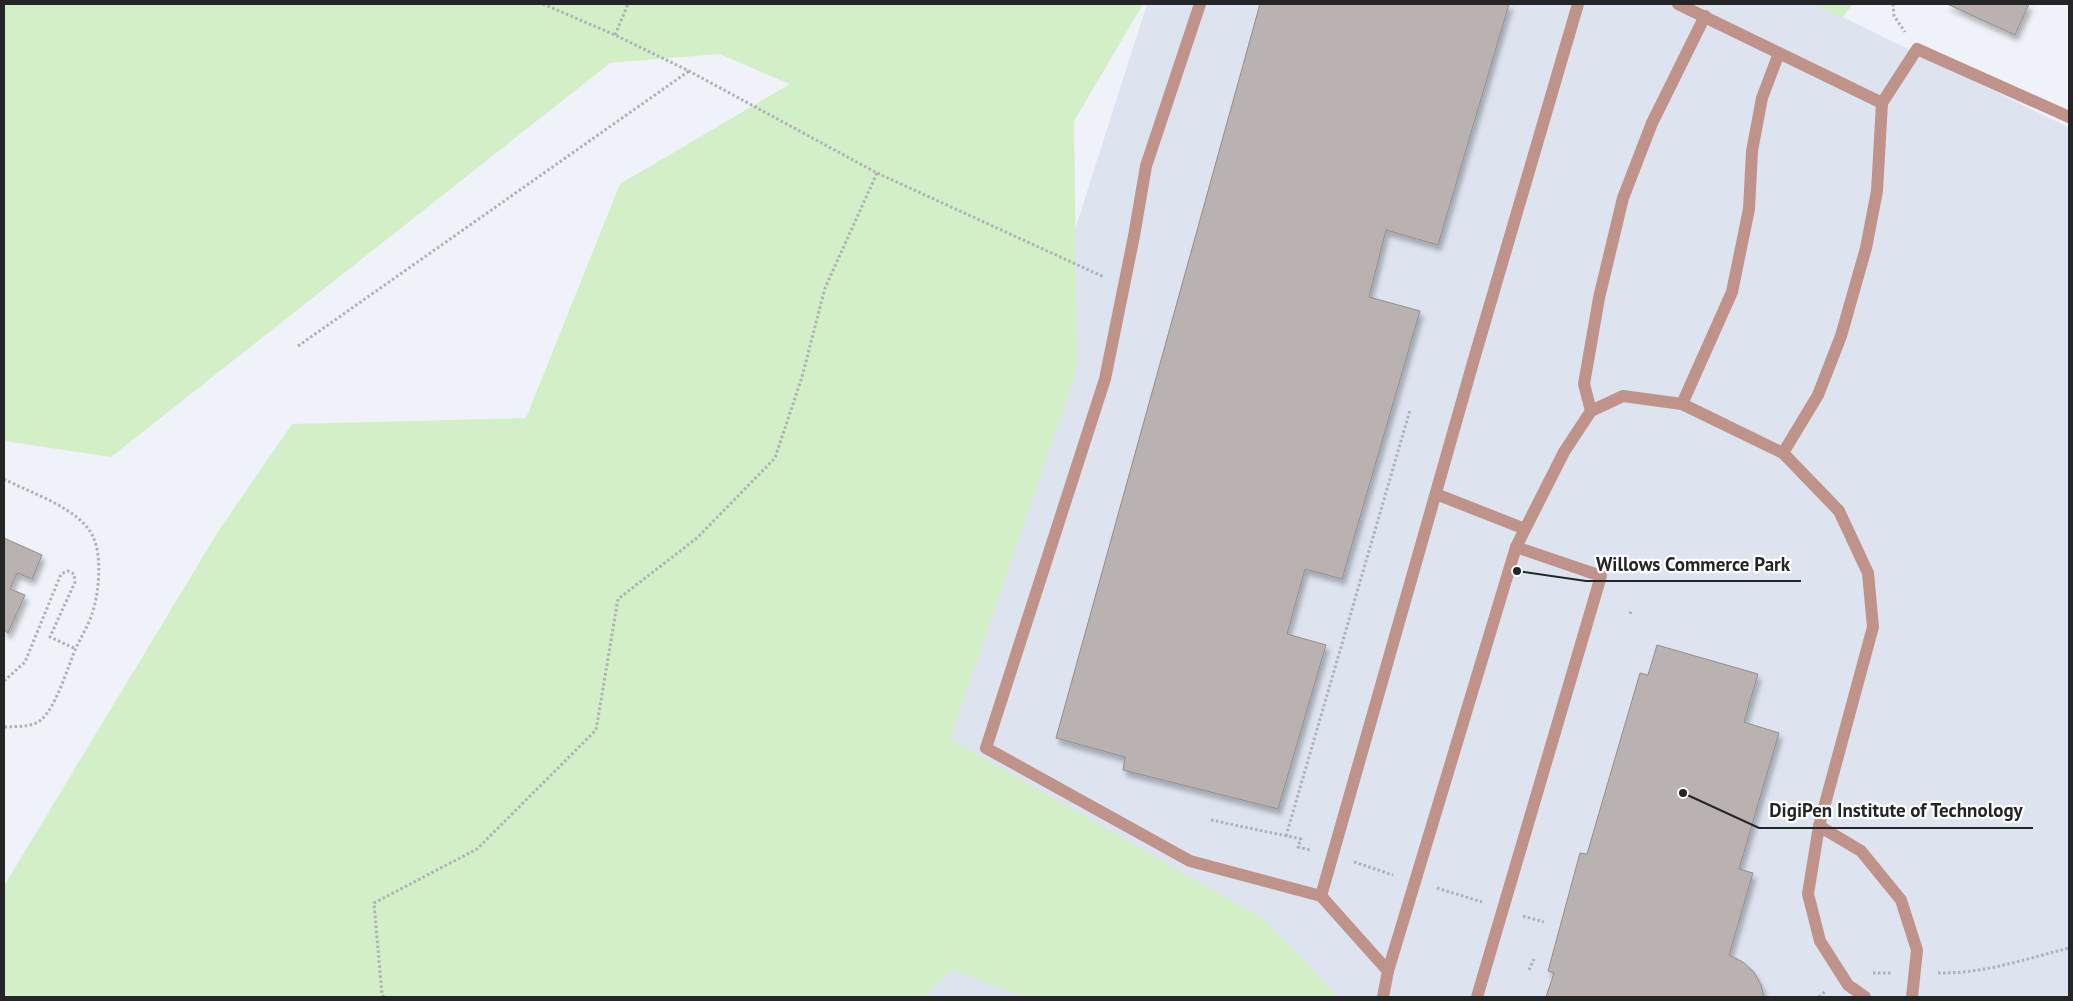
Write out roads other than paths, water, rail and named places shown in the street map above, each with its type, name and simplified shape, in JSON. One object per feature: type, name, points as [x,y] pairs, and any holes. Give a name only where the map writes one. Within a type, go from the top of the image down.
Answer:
[{"type":"lane","points":[[1200,4],[1146,166],[1124,286],[1104,379],[986,748],[1190,861],[1321,896],[1388,971]]},
{"type":"lane","points":[[1321,896],[1578,4]]},
{"type":"lane","points":[[1678,4],[1882,103]]},
{"type":"lane","points":[[1591,411],[1584,384],[1599,298],[1623,198],[1652,123],[1705,16]]},
{"type":"lane","points":[[1783,452],[1818,395],[1841,336],[1866,248],[1877,191],[1882,103],[1917,49],[2069,117]]},
{"type":"lane","points":[[1682,404],[1732,292],[1749,209],[1752,151],[1762,98],[1779,53]]},
{"type":"lane","points":[[1383,997],[1388,971],[1516,547],[1564,452],[1591,411],[1623,396],[1682,404],[1783,452],[1839,511],[1868,573],[1873,627],[1819,826],[1808,894],[1820,941],[1848,985],[1865,997]]},
{"type":"lane","points":[[1436,494],[1525,529]]},
{"type":"lane","points":[[1477,997],[1601,576],[1516,547]]},
{"type":"lane","points":[[1819,826],[1862,851],[1901,900],[1918,950],[1912,997]]},
{"type":"place","name":"Willows Commerce Park","points":[[1517,571]]},
{"type":"place","name":"DigiPen Institute of Technology","points":[[1683,793]]}]
